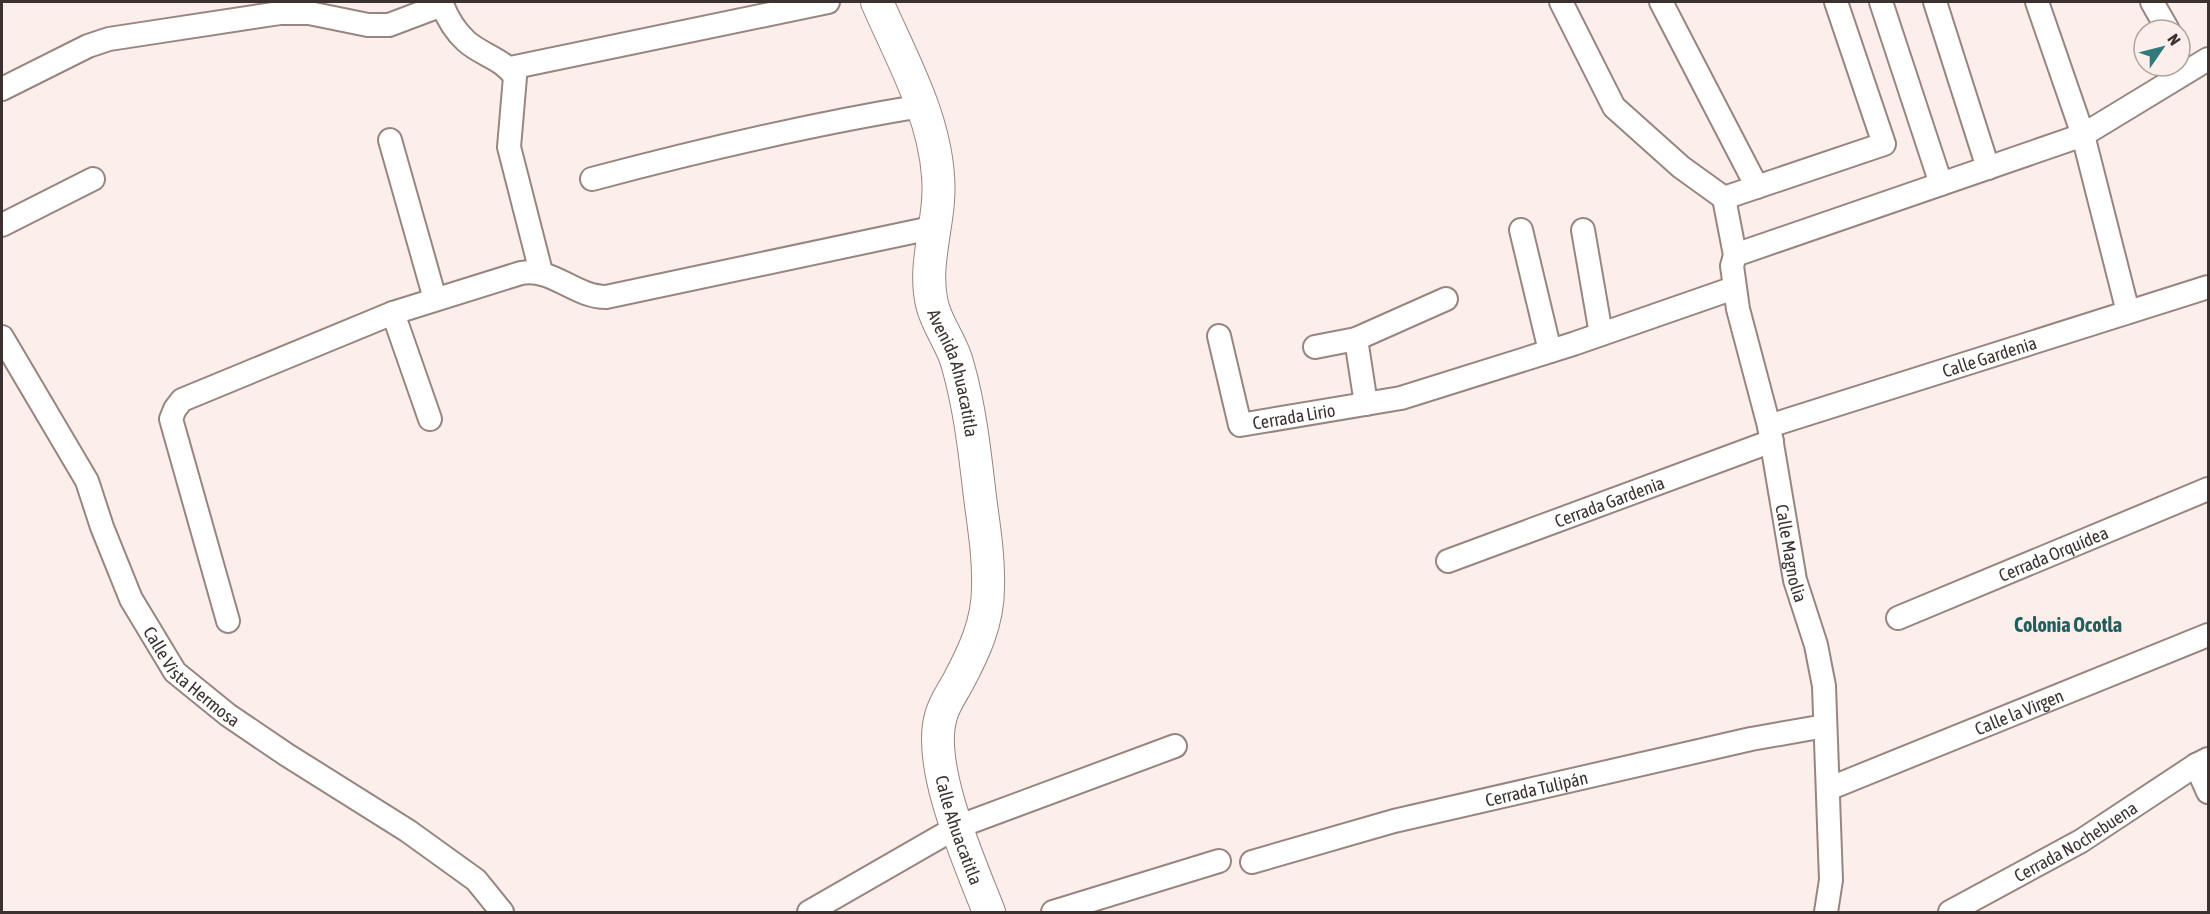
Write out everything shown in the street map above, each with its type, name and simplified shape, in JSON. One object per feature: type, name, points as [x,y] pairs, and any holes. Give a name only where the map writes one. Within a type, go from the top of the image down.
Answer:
[{"type":"street","points":[[510,68],[828,2]]},
{"type":"street","name":"Avenida Ahuacatitla","points":[[877,2],[922,106],[935,151],[939,197],[929,263],[932,303],[951,345],[962,381],[976,459],[988,564],[988,592],[984,622],[973,653],[942,714],[936,746]]},
{"type":"street","points":[[1561,2],[1614,107],[1681,167],[1724,198],[1884,144],[1836,2]]},
{"type":"street","points":[[1661,2],[1757,187]]},
{"type":"street","points":[[1881,2],[1941,184]]},
{"type":"street","points":[[1935,2],[1988,168]]},
{"type":"street","points":[[2037,2],[2083,135],[2128,312]]},
{"type":"street","points":[[2152,2],[2161,18]]},
{"type":"street","points":[[2,89],[88,46],[109,39],[280,13],[309,13],[368,25],[389,25],[441,3],[458,33],[467,42],[510,68],[515,77],[508,137],[509,147],[541,272]]},
{"type":"street","points":[[1734,255],[2083,135],[2193,61]]},
{"type":"street","points":[[592,179],[709,148],[853,117],[922,106]]},
{"type":"street","points":[[390,140],[435,299]]},
{"type":"street","points":[[2,225],[93,179]]},
{"type":"street","name":"Calle Magnolia","points":[[1724,198],[1734,255],[1732,266],[1734,288],[1771,433],[1795,580],[1816,645],[1824,686],[1831,880],[1826,912]]},
{"type":"street","points":[[228,621],[171,419],[175,408],[182,400],[393,313],[521,273],[541,272],[584,293],[595,297],[606,297],[936,227]]},
{"type":"street","points":[[1521,230],[1550,351]]},
{"type":"street","points":[[1583,230],[1601,334]]},
{"type":"street","name":"Calle Gardenia","points":[[1771,433],[2208,286]]},
{"type":"street","name":"Cerrada Lirio","points":[[1219,336],[1240,425],[1401,398],[1550,351],[1734,288]]},
{"type":"street","points":[[1315,347],[1356,339],[1446,299]]},
{"type":"street","points":[[393,313],[430,419]]},
{"type":"street","name":"Calle Vista Hermosa","points":[[2,337],[87,481],[102,527],[131,599],[175,672],[228,715],[408,831],[476,880],[502,912]]},
{"type":"street","points":[[1356,339],[1366,404]]},
{"type":"street","name":"Cerrada Gardenia","points":[[1448,561],[1771,433]]},
{"type":"street","name":"Cerrada Orquídea","points":[[1898,618],[2208,489]]},
{"type":"street","name":"Calle la Virgen","points":[[1828,789],[2208,635]]},
{"type":"street","name":"Cerrada Tulipán","points":[[1251,862],[1405,818],[1751,739],[1825,726]]},
{"type":"street","name":"Calle Ahuacatitla","points":[[936,746],[938,764],[957,827],[988,912]]},
{"type":"street","points":[[809,912],[957,827],[1175,746]]},
{"type":"street","points":[[2202,762],[2208,792]]},
{"type":"street","name":"Cerrada Nochebuena","points":[[1950,912],[2081,841],[2202,762]]},
{"type":"street","points":[[1053,912],[1091,907],[1219,861]]},
{"type":"district","name":"Colonia Ocotla","points":[[2068,624]]}]
